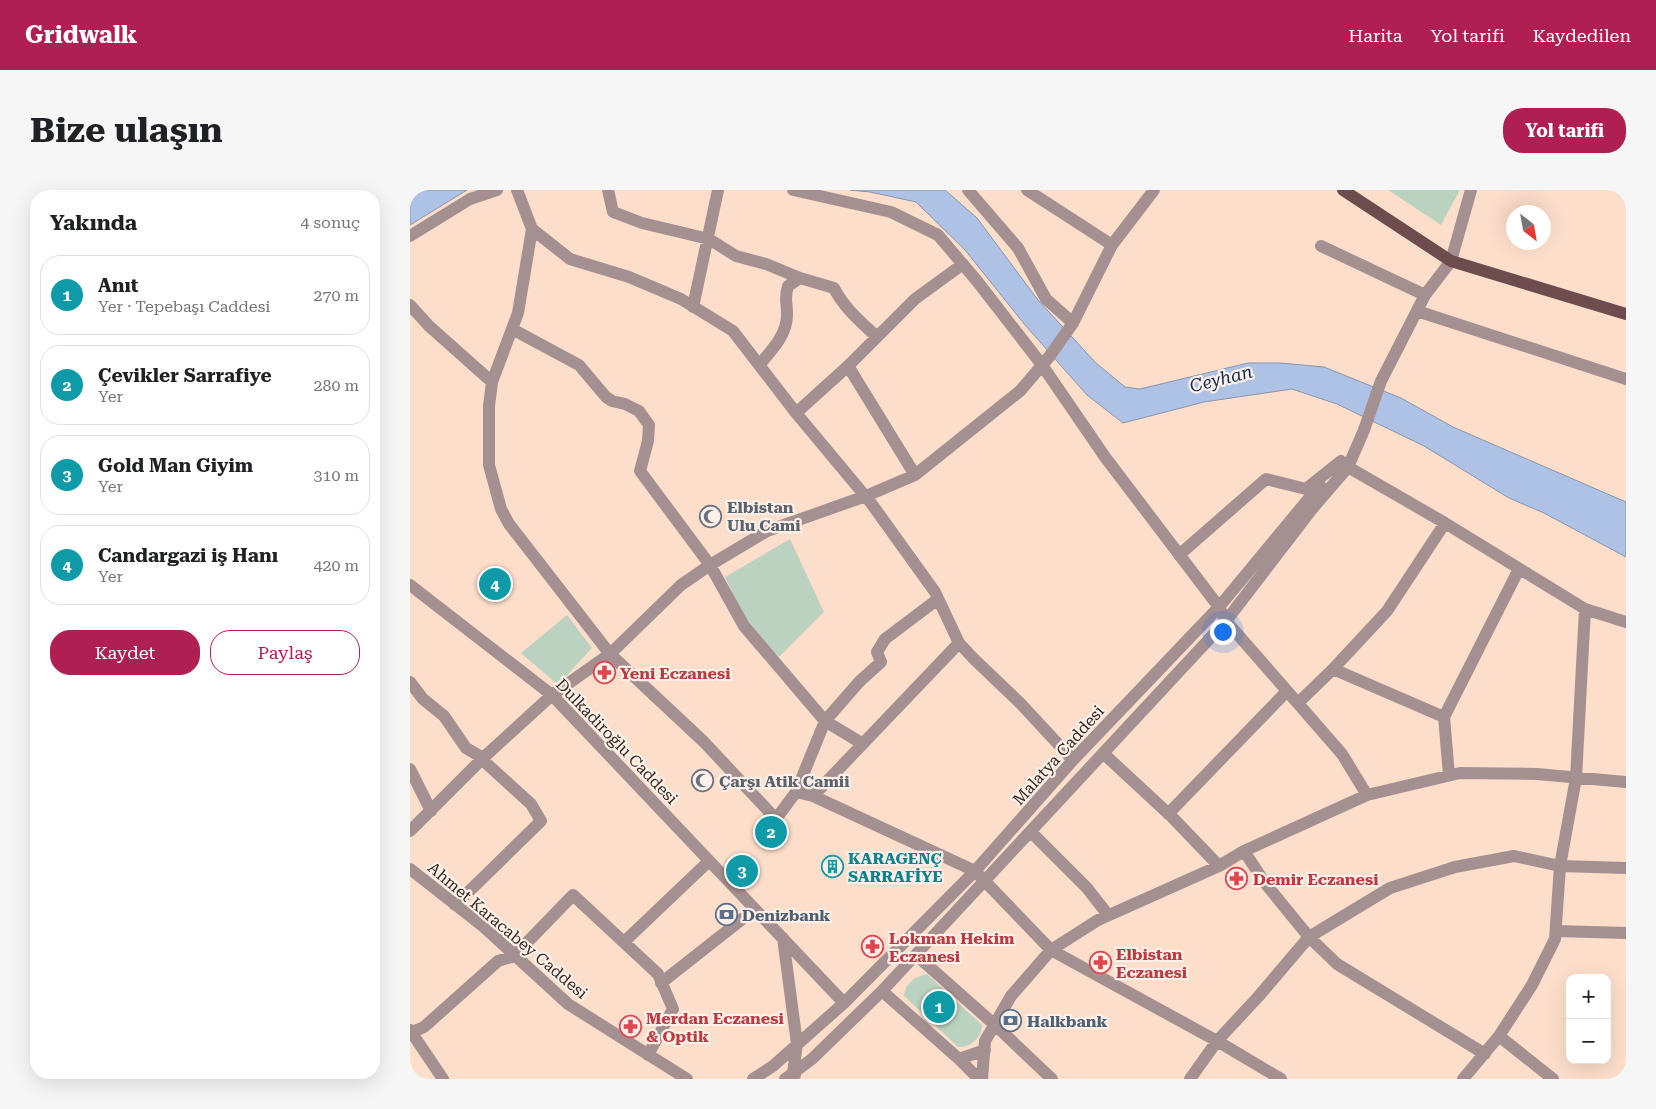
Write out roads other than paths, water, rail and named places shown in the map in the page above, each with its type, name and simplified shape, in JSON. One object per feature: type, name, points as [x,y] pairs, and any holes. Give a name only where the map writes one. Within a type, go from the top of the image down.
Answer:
[{"type":"main road","points":[[1343,190],[1451,261],[1626,314]]},
{"type":"street","points":[[410,236],[470,199],[497,190]]},
{"type":"street","points":[[517,190],[532,229],[518,313],[492,382],[489,406],[489,465],[501,509],[509,524],[610,654],[704,742],[776,819],[796,792],[825,721],[859,682],[881,662],[877,652],[885,640],[938,599]]},
{"type":"street","points":[[608,190],[613,212],[642,223],[709,239],[736,256],[766,264],[800,278],[834,288],[838,297],[853,315],[877,337]]},
{"type":"street","points":[[693,307],[718,190]]},
{"type":"street","points":[[793,190],[891,212],[938,235],[1045,361],[1105,457],[1219,607],[1226,621],[1342,754],[1367,796]]},
{"type":"street","points":[[969,190],[1018,248],[1046,299],[1073,323]]},
{"type":"street","points":[[1027,190],[1112,245]]},
{"type":"street","points":[[410,831],[484,758],[552,695],[610,654],[681,586],[710,565],[767,531],[866,496],[915,475],[1020,391],[1073,323],[1112,245],[1154,190]]},
{"type":"street","points":[[792,1077],[882,991],[1226,621],[1312,509],[1345,464],[1364,430],[1381,381],[1425,295],[1451,261],[1470,190]]},
{"type":"street","points":[[532,229],[570,259],[629,277],[681,300],[733,331],[796,414],[866,496],[935,592],[960,643],[1021,704],[1073,760]]},
{"type":"street","points":[[1321,246],[1425,295]]},
{"type":"street","points":[[796,414],[915,300],[963,264]]},
{"type":"street","points":[[760,365],[782,338],[788,315],[785,297],[788,286],[800,278]]},
{"type":"street","points":[[410,305],[429,326],[492,382]]},
{"type":"street","points":[[1417,311],[1626,379]]},
{"type":"street","points":[[512,329],[579,365],[606,397],[612,401],[625,404],[639,411],[649,424],[648,441],[640,471],[710,565],[744,626],[825,721],[863,744]]},
{"type":"street","points":[[848,366],[915,475]]},
{"type":"street","points":[[1179,555],[1266,479],[1306,489],[1345,464]]},
{"type":"street","points":[[1345,464],[1585,609],[1626,622]]},
{"type":"street","name":"Malatya Caddesi","points":[[753,1079],[773,1066],[844,1003],[975,871],[1073,760],[1219,607],[1345,464]]},
{"type":"street","points":[[1298,703],[1333,669],[1387,611],[1445,524]]},
{"type":"street","points":[[1449,775],[1444,716],[1519,569]]},
{"type":"street","name":"Dulkadiroğlu Caddesi","points":[[410,585],[552,695],[844,1003]]},
{"type":"street","points":[[1463,1079],[1499,1036],[1532,985],[1555,939],[1560,866],[1576,778],[1585,609]]},
{"type":"street","points":[[813,796],[960,643]]},
{"type":"street","points":[[1333,669],[1444,716]]},
{"type":"street","points":[[410,682],[422,699],[444,716],[466,748],[484,758],[530,804],[541,821],[455,904]]},
{"type":"street","points":[[1168,814],[1287,691]]},
{"type":"street","points":[[1104,754],[1168,814],[1219,866]]},
{"type":"street","points":[[410,769],[431,811]]},
{"type":"street","points":[[980,1079],[985,1046],[995,1025],[1011,996],[1051,950],[1108,915],[1219,866],[1244,850],[1367,796],[1460,772],[1537,774],[1626,782]]},
{"type":"street","points":[[796,792],[813,796],[975,871],[1051,950],[1218,1041],[1281,1079]]},
{"type":"street","points":[[1031,832],[1087,888],[1108,915]]},
{"type":"street","points":[[1244,850],[1266,884],[1309,937],[1337,964],[1485,1054]]},
{"type":"street","points":[[1190,1079],[1218,1041],[1309,937],[1390,888],[1455,867],[1514,856],[1560,866],[1626,868]]},
{"type":"street","points":[[624,942],[709,861]]},
{"type":"street","name":"Ahmet Karacabey Caddesi","points":[[410,869],[484,927],[568,1004],[687,1079]]},
{"type":"street","points":[[443,1079],[411,1031],[424,1027],[498,961],[514,956],[573,895],[658,974],[674,1009],[648,1055]]},
{"type":"street","points":[[661,983],[755,909]]},
{"type":"street","points":[[1556,931],[1626,933]]},
{"type":"street","points":[[783,938],[797,1044],[792,1077]]},
{"type":"street","points":[[916,955],[1052,1079]]},
{"type":"street","points":[[882,991],[980,1079]]},
{"type":"street","points":[[1499,1036],[1553,1079]]},
{"type":"street","points":[[959,1059],[985,1046]]},
{"type":"water","points":[[416,190],[467,190],[410,225],[410,194]]},
{"type":"water","name":"Ceyhan","points":[[850,190],[945,190],[977,218],[1038,300],[1096,363],[1125,387],[1140,389],[1248,363],[1280,363],[1324,367],[1401,398],[1453,427],[1626,502],[1626,557],[1544,513],[1509,498],[1424,446],[1337,404],[1292,389],[1204,402],[1123,423],[1087,395],[1025,325],[965,250],[916,202],[870,192]]},
{"type":"water","points":[[939,993],[948,997],[952,1006],[948,1015],[939,1019],[930,1015],[926,1006],[930,997]]},
{"type":"place","name":"Elbistan Ulu Cami","points":[[711,516]]},
{"type":"place","name":"Candargazi iş Hanı","points":[[495,584]]},
{"type":"place","name":"Yeni Eczanesi","points":[[604,673]]},
{"type":"place","name":"Çarşı Atik Camii","points":[[703,781]]},
{"type":"place","name":"Çevikler Sarrafiye","points":[[771,832]]},
{"type":"place","name":"KARAGENÇ SARRAFİYE","points":[[832,867]]},
{"type":"place","name":"Gold Man Giyim","points":[[742,871]]},
{"type":"place","name":"Demir Eczanesi","points":[[1237,879]]},
{"type":"place","name":"Denizbank","points":[[726,915]]},
{"type":"place","name":"Lokman Hekim Eczanesi","points":[[873,947]]},
{"type":"place","name":"Elbistan Eczanesi","points":[[1100,963]]},
{"type":"place","name":"Anıt","points":[[939,1007]]},
{"type":"place","name":"Halkbank","points":[[1011,1021]]},
{"type":"place","name":"Merdan Eczanesi & Optik","points":[[630,1027]]}]
